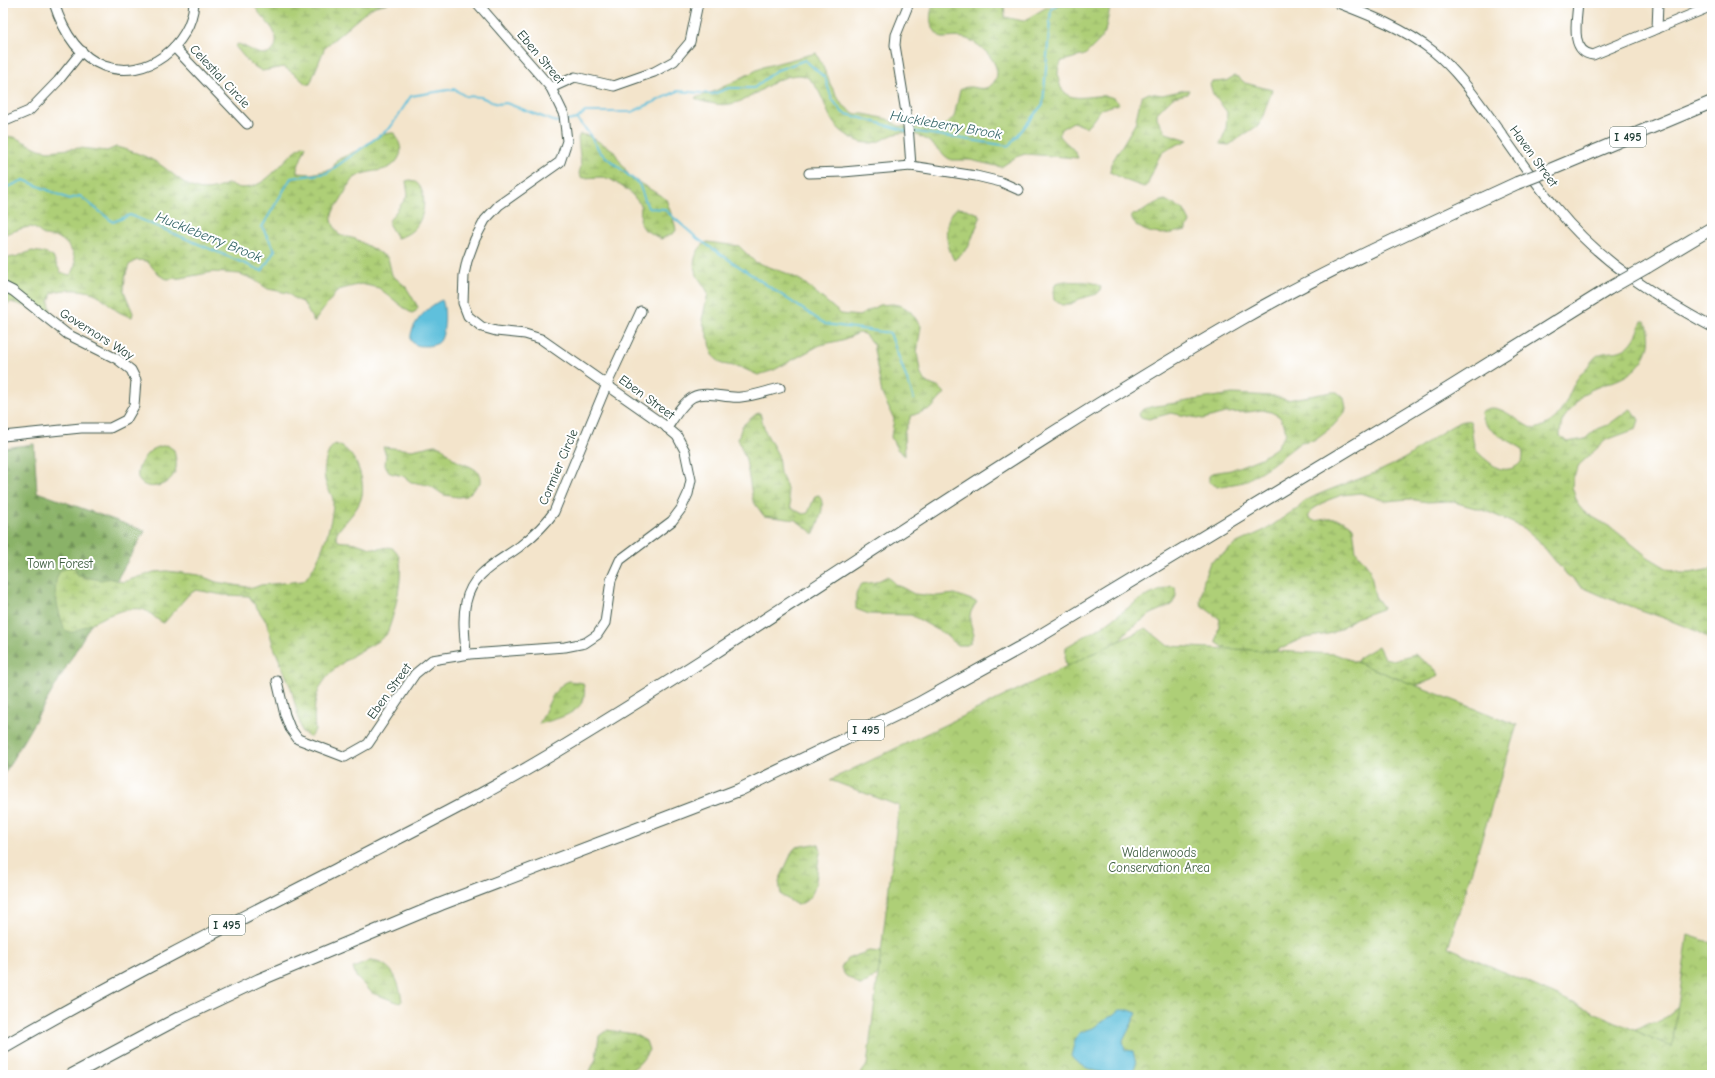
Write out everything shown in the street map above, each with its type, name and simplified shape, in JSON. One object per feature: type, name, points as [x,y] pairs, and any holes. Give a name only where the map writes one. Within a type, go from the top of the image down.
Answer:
[{"type":"highway","name":"I 495","points":[[3,1047],[160,960],[455,810],[550,756],[755,627],[1100,403],[1245,317],[1381,246],[1517,183],[1712,102]]},
{"type":"highway","name":"I 495","points":[[72,1075],[179,1018],[259,980],[427,909],[739,790],[918,704],[1030,642],[1610,288],[1712,228]]},
{"type":"street","points":[[54,3],[60,22],[68,36],[82,51],[102,66],[131,70],[147,66],[165,56],[174,47],[188,25],[194,3]]},
{"type":"street","name":"Eben Street","points":[[277,681],[285,715],[290,728],[298,739],[345,757],[368,744],[402,691],[420,669],[439,658],[466,654],[565,647],[585,643],[597,635],[604,624],[611,580],[620,560],[672,521],[681,509],[688,494],[691,480],[688,457],[677,436],[607,384],[541,339],[525,334],[496,331],[482,327],[468,316],[463,303],[464,275],[467,261],[479,230],[485,220],[499,206],[560,162],[566,141],[564,115],[551,88],[477,3]]},
{"type":"street","points":[[551,88],[575,78],[614,86],[654,72],[674,61],[690,42],[698,3]]},
{"type":"street","points":[[909,3],[896,35],[895,45],[908,125],[911,166]]},
{"type":"street","name":"Haven Street","points":[[1338,3],[1392,25],[1435,53],[1451,68],[1472,93],[1527,171],[1557,209],[1596,250],[1622,271],[1670,303],[1712,327]]},
{"type":"street","points":[[1578,3],[1576,40],[1581,49],[1589,55],[1601,53],[1712,6]]},
{"type":"street","points":[[1657,29],[1658,3]]},
{"type":"street","name":"Celestial Circle","points":[[174,47],[247,124]]},
{"type":"street","points":[[3,122],[29,111],[58,81],[82,51]]},
{"type":"street","points":[[809,172],[843,172],[911,166],[976,176],[1001,182],[1019,190]]},
{"type":"street","name":"Governors Way","points":[[3,286],[13,291],[67,334],[117,359],[131,370],[136,380],[134,406],[126,420],[110,428],[73,429],[3,436]]},
{"type":"street","name":"Cormier Circle","points":[[466,654],[464,611],[471,586],[494,562],[520,546],[543,526],[554,512],[607,384],[641,311]]},
{"type":"street","points":[[667,428],[685,404],[700,394],[727,398],[742,397],[780,388]]},
{"type":"green space","points":[[254,3],[388,3],[375,6],[367,11],[325,47],[310,84],[306,84],[284,67],[262,71],[250,64],[235,46],[238,44],[260,54],[270,53],[274,49],[276,36],[256,9]]},
{"type":"green space","points":[[934,3],[1004,3],[1005,17],[1023,21],[1047,7],[1056,7],[1062,3],[1111,3],[1105,32],[1100,40],[1085,55],[1062,61],[1059,68],[1059,81],[1063,91],[1069,96],[1105,96],[1113,98],[1119,104],[1101,109],[1086,127],[1073,122],[1061,129],[1059,134],[1074,151],[1078,158],[1025,154],[1016,157],[1001,167],[970,160],[951,160],[922,137],[906,133],[897,133],[875,142],[867,143],[857,140],[844,133],[835,125],[816,87],[806,77],[799,75],[776,81],[746,99],[735,103],[723,105],[704,102],[695,98],[713,92],[763,67],[816,53],[830,84],[841,103],[850,111],[856,114],[864,114],[887,119],[899,126],[940,129],[954,117],[960,90],[968,87],[986,88],[995,80],[997,73],[992,59],[980,46],[967,39],[954,37],[942,38],[934,30],[930,18]]},
{"type":"green space","points":[[1234,76],[1238,77],[1245,83],[1272,90],[1260,124],[1229,145],[1220,144],[1226,130],[1227,112],[1213,94],[1210,84],[1212,82],[1226,81]]},
{"type":"green space","points":[[1189,90],[1187,94],[1173,97],[1157,113],[1157,118],[1166,133],[1188,140],[1163,151],[1158,159],[1147,186],[1144,187],[1127,181],[1110,172],[1111,164],[1135,124],[1141,97],[1149,93],[1162,95]]},
{"type":"green space","points":[[395,133],[401,149],[400,156],[394,164],[389,167],[361,174],[352,180],[332,213],[332,222],[339,235],[356,239],[388,258],[392,275],[406,287],[418,307],[416,311],[412,313],[379,288],[361,284],[338,290],[314,322],[303,302],[295,299],[288,293],[268,289],[253,279],[240,274],[213,272],[167,279],[159,275],[147,261],[137,260],[129,265],[125,277],[124,291],[133,313],[132,317],[116,310],[94,293],[75,290],[62,290],[52,293],[49,302],[51,311],[42,311],[11,302],[7,304],[3,314],[3,258],[15,257],[32,251],[46,253],[53,257],[61,273],[70,275],[75,266],[75,260],[71,250],[63,241],[56,237],[46,236],[35,228],[24,228],[3,234],[3,136],[14,137],[39,149],[48,151],[80,148],[107,151],[116,147],[120,148],[152,160],[192,187],[207,190],[227,184],[242,188],[252,187],[268,178],[296,150],[304,145],[306,146],[297,169],[297,173],[311,174],[329,170],[333,168],[337,160],[358,150],[381,135]]},
{"type":"green space","points":[[580,134],[589,136],[613,150],[630,177],[666,199],[675,225],[676,230],[674,233],[661,239],[645,230],[640,223],[641,205],[629,191],[610,179],[601,177],[582,178],[579,174],[581,165],[578,138]]},
{"type":"green space","points":[[410,180],[416,182],[420,186],[424,198],[423,211],[415,228],[404,236],[397,238],[389,225],[389,221],[408,195],[406,181]]},
{"type":"green space","points":[[1165,200],[1184,210],[1190,222],[1186,230],[1162,234],[1145,230],[1133,222],[1132,215],[1140,213],[1155,203]]},
{"type":"green space","points":[[957,208],[966,209],[979,214],[980,218],[968,248],[954,260],[946,233],[949,219]]},
{"type":"green space","points":[[707,242],[739,246],[755,262],[786,273],[802,281],[841,314],[859,316],[879,305],[893,304],[902,306],[910,311],[921,326],[917,353],[921,375],[927,383],[940,388],[945,393],[932,408],[911,416],[904,433],[905,456],[897,449],[891,437],[894,419],[882,394],[873,344],[864,334],[859,333],[842,340],[820,345],[774,370],[758,375],[740,367],[722,364],[712,355],[710,342],[702,320],[708,293],[697,276],[694,265],[698,251],[703,244]]},
{"type":"green space","points":[[1065,281],[1089,282],[1101,287],[1097,294],[1079,299],[1071,304],[1062,305],[1054,300],[1053,291],[1056,283]]},
{"type":"green space","points":[[1642,321],[1645,321],[1650,336],[1644,358],[1634,370],[1622,378],[1583,394],[1563,420],[1560,436],[1567,442],[1585,439],[1595,430],[1608,425],[1630,409],[1634,412],[1639,420],[1636,429],[1606,440],[1579,465],[1573,478],[1572,487],[1578,505],[1584,512],[1612,528],[1648,557],[1668,569],[1681,573],[1690,573],[1712,569],[1712,641],[1699,632],[1607,598],[1582,587],[1565,573],[1538,540],[1524,528],[1486,511],[1450,501],[1427,502],[1409,499],[1387,501],[1360,493],[1342,495],[1328,500],[1313,509],[1308,517],[1314,521],[1340,519],[1349,523],[1353,527],[1356,551],[1370,569],[1375,596],[1383,607],[1382,609],[1356,618],[1333,633],[1301,639],[1264,656],[1227,650],[1216,642],[1220,619],[1202,606],[1200,602],[1204,579],[1210,562],[1237,543],[1267,529],[1293,511],[1297,510],[1303,502],[1395,464],[1438,434],[1465,421],[1470,421],[1475,447],[1477,451],[1487,460],[1496,467],[1503,469],[1517,466],[1523,458],[1521,448],[1496,434],[1482,419],[1481,412],[1495,408],[1502,410],[1529,427],[1535,429],[1544,426],[1561,411],[1575,382],[1592,361],[1604,353],[1617,352],[1630,345],[1636,336]]},
{"type":"green space","points":[[1337,392],[1344,398],[1346,408],[1345,412],[1333,426],[1314,440],[1301,442],[1271,465],[1244,482],[1217,487],[1209,482],[1209,476],[1212,473],[1231,470],[1261,458],[1276,448],[1286,433],[1284,424],[1279,416],[1262,410],[1225,413],[1203,419],[1171,413],[1149,419],[1140,417],[1139,414],[1142,410],[1150,407],[1232,394],[1274,396],[1287,400]]},
{"type":"green space","points":[[760,413],[765,431],[778,455],[780,473],[786,485],[791,508],[803,514],[808,513],[815,496],[819,495],[821,499],[821,514],[814,534],[796,520],[764,516],[753,501],[746,460],[738,439],[742,426],[756,414]]},
{"type":"green space","name":"Town Forest","points":[[34,444],[37,492],[145,531],[3,776],[3,448]]},
{"type":"green space","points":[[335,444],[342,447],[354,459],[361,475],[362,484],[361,499],[354,512],[337,532],[336,536],[338,541],[350,542],[377,549],[388,547],[392,548],[397,553],[400,563],[399,589],[393,617],[386,635],[344,662],[327,677],[321,686],[315,705],[315,730],[310,737],[302,732],[291,688],[273,645],[267,623],[249,596],[223,595],[196,590],[188,595],[164,623],[144,610],[133,609],[107,616],[74,632],[67,631],[64,628],[55,590],[57,576],[61,570],[70,567],[75,568],[78,576],[101,580],[109,578],[123,582],[154,572],[167,571],[199,575],[216,582],[253,588],[261,585],[303,581],[309,575],[319,556],[331,520],[333,499],[326,484],[324,468],[329,452]]},
{"type":"green space","points":[[167,445],[174,450],[176,459],[176,468],[172,476],[159,486],[144,485],[139,480],[138,473],[141,463],[151,450]]},
{"type":"green space","points":[[435,445],[443,448],[456,461],[473,468],[480,474],[480,483],[467,496],[458,497],[444,495],[429,485],[411,482],[403,476],[390,473],[385,465],[386,455],[383,447],[412,450]]},
{"type":"green space","points":[[888,576],[894,583],[914,594],[937,596],[955,594],[977,602],[970,614],[970,621],[974,635],[970,643],[967,645],[957,645],[943,633],[911,615],[869,614],[856,609],[856,595],[859,587],[862,584],[876,582]]},
{"type":"green space","points":[[1171,586],[1175,587],[1176,596],[1172,605],[1151,614],[1128,630],[1111,651],[1068,674],[1065,661],[1066,647],[1104,625],[1142,598]]},
{"type":"green space","name":"Waldenwoods Conservation Area","points":[[1146,628],[1168,646],[1335,654],[1517,725],[1448,947],[1672,1047],[1688,935],[1712,943],[1712,1075],[860,1075],[867,1065],[899,806],[830,780]]},
{"type":"green space","points":[[1378,646],[1384,658],[1393,660],[1415,654],[1435,669],[1439,675],[1431,680],[1412,687],[1356,662],[1361,656]]},
{"type":"green space","points":[[569,681],[583,683],[585,693],[583,701],[572,712],[539,724],[558,688]]},
{"type":"green space","points":[[814,844],[819,845],[821,850],[814,890],[805,901],[797,905],[781,895],[779,881],[793,850],[796,847]]},
{"type":"green space","points":[[869,951],[882,952],[891,966],[861,986],[845,975],[841,968],[847,959]]},
{"type":"green space","points":[[370,961],[378,962],[384,965],[394,974],[401,994],[402,1001],[400,1003],[372,993],[356,977],[353,968]]},
{"type":"green space","points":[[1682,1004],[1675,1052],[1580,1075],[1602,1048],[1647,1024],[1660,1021]]},
{"type":"green space","points":[[607,1030],[634,1034],[646,1041],[649,1050],[637,1066],[623,1073],[588,1075],[596,1059],[599,1036]]},
{"type":"water","points":[[442,300],[444,309],[444,329],[441,340],[437,344],[430,346],[419,346],[414,344],[411,341],[411,335],[416,323],[431,306]]},
{"type":"water","points":[[1120,1010],[1129,1010],[1137,1013],[1123,1041],[1125,1050],[1133,1051],[1136,1064],[1131,1075],[1098,1072],[1082,1066],[1071,1056],[1075,1040],[1079,1033],[1093,1028]]},
{"type":"waterway","name":"Huckleberry Brook","points":[[911,131],[1009,146],[1043,104],[1051,9],[1059,3]]},
{"type":"waterway","name":"Huckleberry Brook","points":[[567,121],[577,119],[585,112],[632,112],[678,91],[713,94],[729,88],[754,88],[775,71],[805,60],[825,78],[832,99],[843,113],[907,131]]},
{"type":"waterway","name":"Huckleberry Brook","points":[[3,189],[24,180],[69,199],[80,196],[113,222],[130,215],[262,271],[275,250],[262,227],[291,178],[327,173],[390,128],[411,96],[454,89],[465,96],[481,97],[497,104],[506,103],[556,122],[561,121]]},
{"type":"waterway","points":[[577,119],[588,132],[600,152],[639,184],[648,208],[664,209],[698,239],[825,324],[890,333],[914,399]]}]
